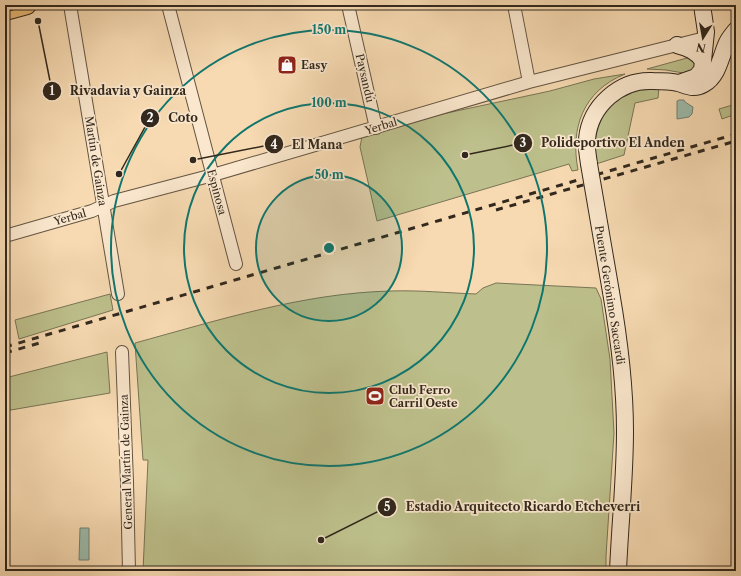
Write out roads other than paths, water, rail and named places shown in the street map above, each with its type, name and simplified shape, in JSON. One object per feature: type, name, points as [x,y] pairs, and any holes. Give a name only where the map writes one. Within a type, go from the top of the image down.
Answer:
[{"type":"main road","points":[[5,11],[27,5]]},
{"type":"street","name":"Martín de Gainza","points":[[70,5],[118,294]]},
{"type":"street","name":"Espinosa","points":[[168,5],[236,264]]},
{"type":"street","name":"Paysandú","points":[[348,5],[376,128]]},
{"type":"street","points":[[514,5],[529,82]]},
{"type":"street","points":[[678,83],[696,77],[702,70],[705,25],[702,5]]},
{"type":"street","name":"Yerbal","points":[[5,236],[92,211],[114,201],[213,175],[529,82],[736,30]]},
{"type":"street","points":[[678,83],[692,88],[710,80],[718,67],[726,44],[736,30]]},
{"type":"street","points":[[677,45],[694,51],[703,61]]},
{"type":"street","name":"Puente Gerónimo Saccardi","points":[[618,571],[624,487],[625,422],[621,360],[611,292],[588,164],[587,139],[590,126],[597,111],[608,98],[620,89],[630,84],[642,81],[678,83]]},
{"type":"street","name":"General Martín de Gainza","points":[[122,352],[129,571]]},
{"type":"tram line","points":[[5,12],[31,5]]},
{"type":"railway","points":[[5,347],[736,134]]},
{"type":"railway","points":[[496,210],[736,141]]},
{"type":"railway","points":[[5,353],[43,342]]},
{"type":"place","name":"Rivadavia y Gainza","points":[[38,21]]},
{"type":"place","name":"Easy","points":[[287,65]]},
{"type":"place","name":"Polideportivo El Anden","points":[[465,155]]},
{"type":"place","name":"El Mana","points":[[193,160]]},
{"type":"place","name":"Coto","points":[[119,174]]},
{"type":"place","name":"Club Ferro Carril Oeste","points":[[375,396]]},
{"type":"place","name":"Estadio Arquitecto Ricardo Etcheverri","points":[[321,540]]}]
